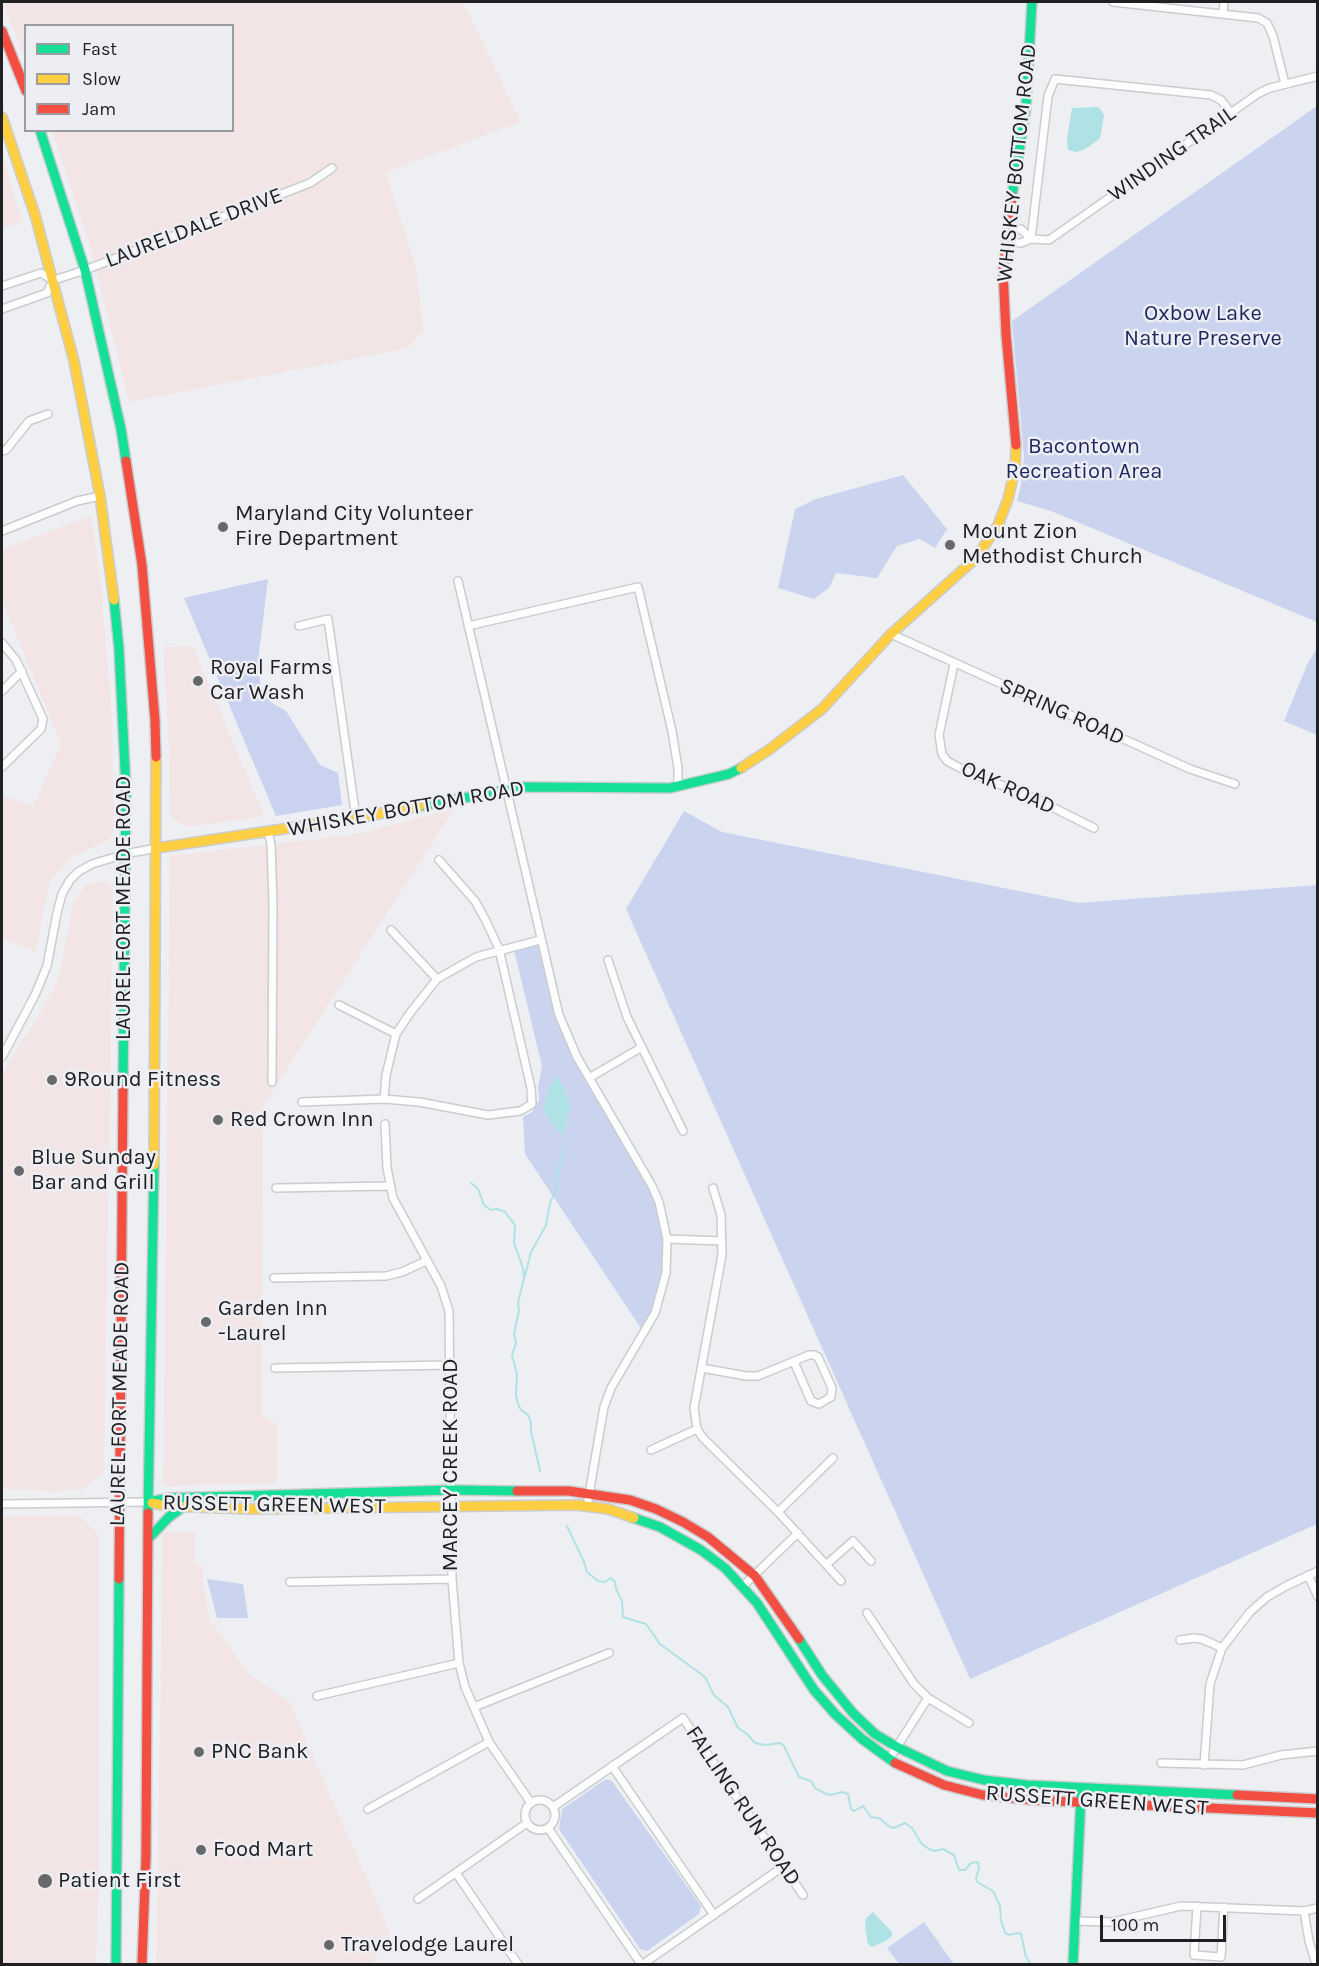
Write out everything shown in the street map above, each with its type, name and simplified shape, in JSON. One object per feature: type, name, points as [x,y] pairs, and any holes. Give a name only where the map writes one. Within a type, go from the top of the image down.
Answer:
[{"type":"street","name":"WHISKEY BOTTOM ROAD","points":[[157,848],[356,818],[506,789],[678,787],[729,774],[770,749],[822,709],[891,634],[976,558],[998,525],[1008,499],[1015,469],[1016,451],[1004,300],[1005,242],[1026,107],[1032,2]]},
{"type":"street","points":[[1113,2],[1258,18],[1267,23],[1273,36],[1285,84]]},
{"type":"street","points":[[1223,13],[1224,2]]},
{"type":"street","points":[[2,31],[24,86]]},
{"type":"street","name":"WINDING TRAIL","points":[[1005,242],[1021,243],[1031,238],[1049,240],[1264,90],[1317,76]]},
{"type":"street","points":[[1031,238],[1048,96],[1055,79],[1211,95],[1221,100],[1231,113]]},
{"type":"street","name":"LAUREL FORT MEADE ROAD","points":[[2,117],[35,215],[74,361],[100,496],[119,649],[126,789],[116,1965]]},
{"type":"street","name":"LAUREL FORT MEADE ROAD","points":[[41,132],[85,270],[121,429],[142,565],[155,720],[157,848],[155,1087],[148,1502],[146,1856],[142,1965]]},
{"type":"street","name":"LAURELDALE DRIVE","points":[[54,280],[310,183],[332,168]]},
{"type":"street","points":[[1007,229],[1021,229],[1031,238]]},
{"type":"street","points":[[2,286],[41,273],[54,280],[47,292],[2,309]]},
{"type":"street","points":[[2,451],[6,450],[29,421],[48,414]]},
{"type":"street","points":[[2,531],[77,501],[100,496]]},
{"type":"street","points":[[458,581],[552,994],[576,1057],[652,1185],[659,1202],[667,1239],[666,1273],[656,1312],[615,1380],[604,1407],[587,1506]]},
{"type":"street","points":[[468,626],[638,587],[672,731],[678,768],[678,787]]},
{"type":"street","points":[[299,626],[328,619],[356,818]]},
{"type":"street","name":"SPRING ROAD","points":[[891,634],[1190,769],[1235,784]]},
{"type":"street","points":[[2,643],[22,671],[43,719],[43,725],[2,766]]},
{"type":"street","name":"OAK ROAD","points":[[954,664],[939,735],[942,754],[947,760],[966,771],[1034,798],[1094,828]]},
{"type":"street","points":[[2,691],[22,671]]},
{"type":"street","points":[[268,832],[271,844],[273,904],[272,1082]]},
{"type":"street","points":[[2,1057],[44,974],[62,894],[70,880],[92,864],[125,854],[157,848]]},
{"type":"street","points":[[302,1102],[384,1099],[419,1102],[488,1115],[520,1112],[532,1104],[531,1088],[499,950],[475,901],[439,860]]},
{"type":"street","points":[[391,930],[437,979]]},
{"type":"street","points":[[384,1099],[386,1075],[396,1034],[437,979],[476,957],[540,940]]},
{"type":"street","points":[[608,960],[627,1017],[683,1131]]},
{"type":"street","points":[[339,1005],[396,1034]]},
{"type":"street","points":[[589,1078],[642,1047]]},
{"type":"street","name":"MARCEY CREEK ROAD","points":[[385,1124],[389,1186],[393,1198],[441,1286],[449,1311],[452,1579],[459,1663],[489,1743],[531,1803]]},
{"type":"street","points":[[276,1188],[389,1186]]},
{"type":"street","points":[[713,1188],[721,1215],[720,1272],[694,1408],[697,1429],[703,1438],[778,1512],[841,1581]]},
{"type":"street","points":[[667,1239],[722,1241]]},
{"type":"street","points":[[274,1278],[386,1276],[402,1272],[426,1261]]},
{"type":"street","points":[[702,1368],[758,1377],[809,1355],[814,1355],[818,1358],[832,1388],[831,1397],[819,1404],[811,1401],[794,1362]]},
{"type":"street","points":[[275,1368],[451,1365]]},
{"type":"street","points":[[651,1450],[697,1429]]},
{"type":"street","points":[[778,1512],[833,1458]]},
{"type":"street","name":"RUSSETT GREEN WEST","points":[[148,1502],[181,1497],[451,1490],[550,1490],[589,1493],[630,1500],[656,1509],[708,1537],[755,1576],[837,1696],[875,1734],[947,1771],[984,1780],[1081,1788],[1317,1799]]},
{"type":"street","points":[[2,1504],[148,1502]]},
{"type":"street","name":"RUSSETT GREEN WEST","points":[[148,1502],[183,1507],[311,1510],[587,1506],[634,1517],[660,1527],[701,1550],[725,1568],[758,1602],[814,1690],[835,1714],[862,1739],[889,1759],[944,1785],[998,1797],[1080,1803],[1317,1813]]},
{"type":"street","points":[[148,1539],[169,1517],[183,1507]]},
{"type":"street","points":[[743,1586],[798,1533]]},
{"type":"street","points":[[827,1564],[853,1541],[871,1561]]},
{"type":"street","points":[[1204,1765],[1210,1684],[1222,1647],[1250,1612],[1267,1598],[1317,1571]]},
{"type":"street","points":[[1308,1575],[1317,1597]]},
{"type":"street","points":[[290,1582],[452,1579]]},
{"type":"street","points":[[867,1612],[901,1666],[928,1698],[969,1723]]},
{"type":"street","points":[[1180,1640],[1202,1639],[1222,1647]]},
{"type":"street","points":[[474,1707],[609,1653]]},
{"type":"street","points":[[317,1696],[459,1663]]},
{"type":"street","points":[[889,1759],[928,1698]]},
{"type":"street","name":"FALLING RUN ROAD","points":[[612,1766],[683,1718],[803,1895]]},
{"type":"street","points":[[368,1809],[489,1743]]},
{"type":"street","points":[[1161,1763],[1243,1765],[1281,1755],[1317,1751]]},
{"type":"street","points":[[553,1807],[612,1766],[714,1915]]},
{"type":"street","points":[[1073,1965],[1081,1788]]},
{"type":"street","points":[[545,1800],[553,1807],[555,1816],[552,1825],[548,1828],[534,1829],[527,1823],[525,1810],[531,1803],[545,1800]]},
{"type":"street","points":[[418,1899],[527,1823]]},
{"type":"street","points":[[548,1828],[642,1965],[784,1866]]},
{"type":"street","points":[[456,1873],[518,1965]]},
{"type":"street","points":[[1075,1921],[1112,1922],[1167,1908],[1197,1906],[1304,1911],[1317,1908]]},
{"type":"street","points":[[1197,1906],[1194,1955],[1221,1957],[1224,1907]]},
{"type":"street","points":[[1304,1911],[1316,1965]]},
{"type":"shaded area","points":[[3,2],[463,2],[521,122],[386,172],[417,272],[423,330],[408,348],[129,402],[90,247],[52,132],[234,132],[234,24],[24,24],[24,55]]},
{"type":"shaded area","points":[[1098,107],[1104,116],[1100,138],[1083,150],[1076,152],[1068,150],[1067,139],[1072,108]]},
{"type":"shaded area","points":[[2,154],[22,221],[2,229]]},
{"type":"shaded area","points":[[91,515],[101,585],[112,718],[114,831],[108,841],[71,857],[50,881],[35,952],[2,938],[2,795],[33,807],[61,744],[2,600],[2,550]]},
{"type":"shaded area","points":[[268,579],[258,661],[261,690],[272,703],[286,711],[320,765],[338,773],[342,805],[276,816],[184,598]]},
{"type":"shaded area","points":[[193,646],[264,816],[187,827],[170,817],[169,745],[163,647]]},
{"type":"shaded area","points":[[454,809],[263,1106],[261,1415],[277,1424],[277,1483],[163,1486],[170,856],[358,834]]},
{"type":"shaded area","points":[[99,881],[108,882],[113,893],[104,1472],[84,1489],[55,1491],[2,1489],[2,1075],[20,1043],[38,1018],[59,977],[74,901],[86,885]]},
{"type":"shaded area","points":[[555,1078],[558,1078],[563,1086],[570,1105],[562,1132],[559,1132],[546,1115],[544,1107],[549,1088]]},
{"type":"shaded area","points":[[79,1515],[99,1535],[99,1887],[96,1964],[2,1964],[2,1516]]},
{"type":"shaded area","points":[[163,1532],[195,1532],[195,1566],[203,1566],[203,1585],[210,1620],[249,1674],[290,1703],[390,1932],[373,1964],[156,1964]]},
{"type":"shaded area","points":[[873,1912],[892,1932],[892,1936],[872,1947],[868,1944],[865,1928],[866,1918]]},
{"type":"green space","name":"Oxbow Lake Nature Preserve","points":[[1317,106],[1317,622],[1051,511],[1017,501],[1024,457],[1012,321]]},
{"type":"green space","points":[[903,475],[947,529],[935,548],[920,539],[897,546],[877,578],[836,573],[829,588],[814,599],[778,588],[795,509],[816,499]]},
{"type":"green space","points":[[1317,648],[1317,735],[1284,721],[1307,665]]},
{"type":"green space","points":[[684,811],[722,832],[1079,903],[1317,885],[1317,1524],[970,1679],[626,909]]},
{"type":"green space","points":[[540,940],[566,1034],[652,1185],[667,1239],[662,1291],[644,1333],[525,1154],[523,1117],[532,1112],[539,1100],[538,1088],[542,1066],[513,946]]},
{"type":"green space","points":[[207,1579],[243,1584],[248,1618],[217,1618]]},
{"type":"green space","points":[[606,1779],[612,1781],[701,1906],[699,1914],[647,1951],[640,1949],[559,1829],[562,1809]]},
{"type":"green space","points":[[924,1922],[954,1964],[899,1964],[887,1948]]},
{"type":"waterway","points":[[562,1132],[563,1138]]},
{"type":"waterway","points":[[525,1276],[531,1252],[546,1225],[563,1148]]},
{"type":"waterway","points":[[471,1183],[478,1189],[484,1205],[491,1210],[497,1209],[505,1212],[515,1225],[514,1243],[524,1278],[514,1334],[516,1343],[512,1355],[517,1374],[516,1395],[521,1410],[528,1415],[531,1422],[540,1471]]},
{"type":"waterway","points":[[567,1526],[587,1572],[598,1581],[605,1582],[611,1578],[615,1582],[622,1601],[623,1617],[646,1624],[660,1644],[705,1677],[714,1695],[728,1707],[738,1728],[755,1743],[765,1745],[780,1743],[784,1746],[799,1777],[811,1781],[815,1788],[824,1793],[848,1794],[851,1809],[854,1811],[863,1806],[871,1817],[879,1818],[890,1827],[894,1828],[905,1823],[912,1828],[921,1843],[929,1849],[934,1851],[943,1849],[954,1855],[959,1870],[965,1870],[971,1863],[978,1862],[977,1882],[993,1891],[1000,1906],[1005,1933],[1021,1934],[1026,1957],[1031,1964]]},
{"type":"traffic: fast","points":[[1012,196],[1026,107],[1032,2]]},
{"type":"traffic: fast","points":[[41,132],[85,270],[121,429],[126,461]]},
{"type":"traffic: fast","points":[[114,600],[119,649],[126,789],[123,1089]]},
{"type":"traffic: fast","points":[[420,806],[524,787],[670,788],[729,774],[741,768]]},
{"type":"traffic: fast","points":[[148,1513],[154,1165]]},
{"type":"traffic: fast","points":[[148,1502],[170,1498],[451,1490],[517,1491]]},
{"type":"traffic: fast","points":[[148,1539],[169,1517],[183,1507]]},
{"type":"traffic: fast","points":[[634,1518],[660,1527],[701,1550],[725,1568],[757,1603],[814,1690],[862,1739],[895,1763]]},
{"type":"traffic: fast","points":[[116,1964],[119,1579]]},
{"type":"traffic: fast","points":[[799,1639],[822,1675],[853,1713],[875,1734],[947,1771],[984,1780],[1027,1785],[1237,1795]]},
{"type":"traffic: fast","points":[[1073,1964],[1081,1796]]},
{"type":"traffic: slow","points":[[2,117],[35,215],[74,361],[100,496],[114,600]]},
{"type":"traffic: slow","points":[[741,768],[822,709],[891,634],[976,558],[998,525],[1008,499],[1015,469],[1016,445]]},
{"type":"traffic: slow","points":[[154,1165],[156,757]]},
{"type":"traffic: slow","points":[[157,848],[420,806]]},
{"type":"traffic: slow","points":[[152,1503],[168,1506],[250,1509],[577,1505],[608,1509],[634,1518]]},
{"type":"traffic: jam","points":[[2,31],[24,86]]},
{"type":"traffic: jam","points":[[1012,196],[1003,271],[1016,445]]},
{"type":"traffic: jam","points":[[126,461],[142,565],[156,757]]},
{"type":"traffic: jam","points":[[119,1579],[123,1089]]},
{"type":"traffic: jam","points":[[517,1491],[569,1491],[630,1500],[683,1522],[708,1537],[755,1576],[799,1639]]},
{"type":"traffic: jam","points":[[142,1964],[146,1856],[148,1513]]},
{"type":"traffic: jam","points":[[895,1763],[944,1785],[983,1795],[1032,1800],[1318,1813]]},
{"type":"traffic: jam","points":[[1237,1795],[1318,1799]]},
{"type":"place","name":"Maryland City Volunteer Fire Department","points":[[223,527]]},
{"type":"place","name":"Mount Zion Methodist Church","points":[[950,545]]},
{"type":"place","name":"Royal Farms Car Wash","points":[[198,681]]},
{"type":"place","name":"9Round Fitness","points":[[52,1080]]},
{"type":"place","name":"Red Crown Inn","points":[[218,1120]]},
{"type":"place","name":"Blue Sunday Bar and Grill","points":[[19,1171]]},
{"type":"place","name":"Garden Inn -Laurel","points":[[206,1322]]},
{"type":"place","name":"PNC Bank","points":[[199,1752]]},
{"type":"place","name":"Food Mart","points":[[201,1850]]},
{"type":"place","name":"Patient First","points":[[45,1881]]},
{"type":"place","name":"Travelodge Laurel","points":[[329,1945]]},
{"type":"park label","name":"Bacontown Recreation Area","points":[[1084,460]]}]
